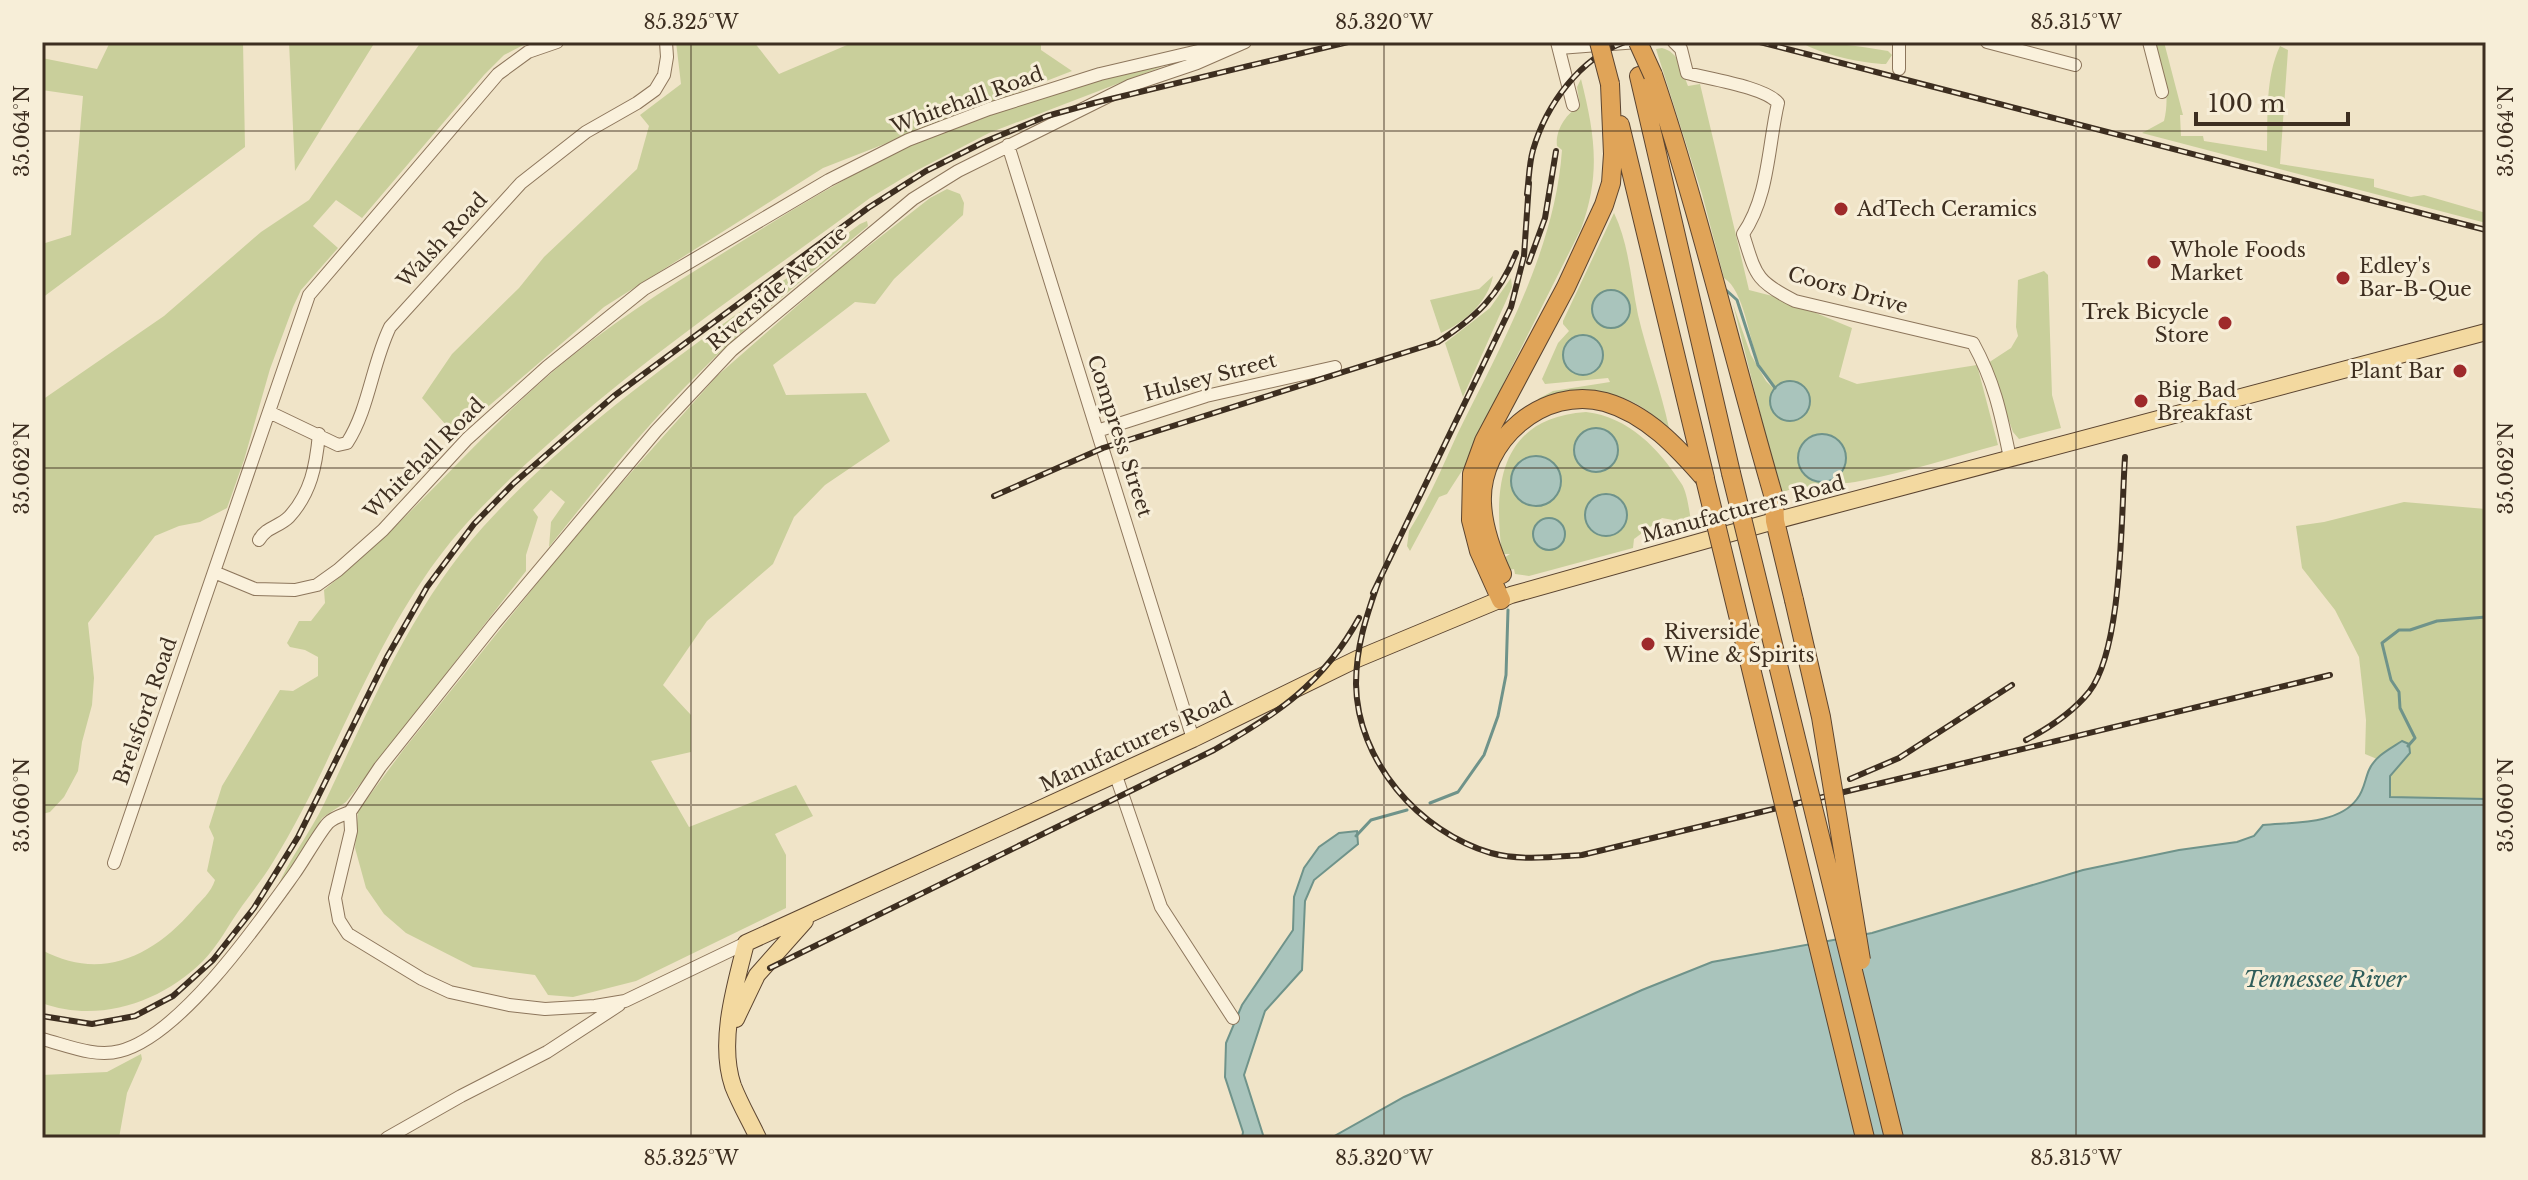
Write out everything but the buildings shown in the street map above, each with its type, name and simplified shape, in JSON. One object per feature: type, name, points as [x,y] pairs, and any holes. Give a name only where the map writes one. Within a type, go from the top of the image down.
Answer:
[{"type":"highway","points":[[1599,42],[1865,1138]]},
{"type":"highway","points":[[1630,42],[1681,160],[1774,498],[1775,521],[1821,717],[1879,1077]]},
{"type":"highway","points":[[1638,42],[1731,473],[1894,1138]]},
{"type":"highway","points":[[1506,598],[1479,551],[1471,520],[1472,474],[1484,441],[1566,287],[1604,205],[1611,183],[1613,154],[1610,84]]},
{"type":"highway","points":[[1506,598],[1482,502],[1488,469],[1502,441],[1528,414],[1566,401],[1596,400],[1608,403],[1668,439],[1705,479]]},
{"type":"main road","name":"Manufacturers Road","points":[[746,943],[1193,739],[1357,659],[1506,598],[1775,521],[2486,332]]},
{"type":"main road","points":[[729,1035],[757,975],[810,915]]},
{"type":"main road","points":[[746,943],[734,989],[728,1059],[733,1085],[758,1138]]},
{"type":"street","points":[[214,572],[303,310],[315,287],[498,74],[528,52],[557,42]]},
{"type":"street","name":"Walsh Road","points":[[269,412],[338,445],[347,443],[356,430],[378,352],[390,327],[521,183],[586,132],[655,90],[664,75],[666,42]]},
{"type":"street","name":"Riverside Avenue","points":[[350,812],[380,767],[494,624],[656,431],[732,350],[913,199],[958,171],[1129,86],[1197,63],[1242,42]]},
{"type":"street","name":"Whitehall Road","points":[[214,572],[255,589],[295,590],[317,585],[383,530],[467,439],[547,367],[632,298],[829,180],[908,140],[989,109],[1100,74],[1242,42]]},
{"type":"street","points":[[1573,105],[1558,45],[1638,42]]},
{"type":"street","name":"Coors Drive","points":[[1674,42],[1681,49],[1687,73],[1755,91],[1773,97],[1778,103],[1772,128],[1771,153],[1752,222],[1743,234],[1757,276],[1771,289],[1795,301],[1973,343],[1985,373],[1993,383],[2010,458]]},
{"type":"street","points":[[1899,42],[1899,69]]},
{"type":"street","points":[[1987,42],[2019,46],[2075,65]]},
{"type":"street","points":[[2149,42],[2162,92]]},
{"type":"street","name":"Compress Street","points":[[1008,145],[1193,739]]},
{"type":"street","name":"Hulsey Street","points":[[1097,431],[1206,396],[1335,367]]},
{"type":"street","points":[[259,540],[265,531],[287,520],[308,491],[319,434]]},
{"type":"street","name":"Brelsford Road","points":[[114,863],[214,572]]},
{"type":"street","points":[[1115,773],[1161,907],[1233,1018]]},
{"type":"street","points":[[42,1039],[105,1053],[120,1051],[151,1036],[208,985],[258,924],[327,824],[350,812]]},
{"type":"street","name":"Manufacturers Road","points":[[350,812],[351,831],[335,898],[339,920],[348,934],[422,979],[450,992],[509,1005],[545,1009],[595,1006],[625,1001],[746,943]]},
{"type":"street","points":[[387,1138],[547,1052],[625,1001]]},
{"type":"green space","points":[[110,42],[243,42],[245,147],[42,298],[42,244],[71,235],[83,96],[42,90],[42,58],[97,69]]},
{"type":"green space","points":[[289,42],[375,42],[295,171]]},
{"type":"green space","points":[[421,42],[529,42],[504,55],[484,75],[362,218],[336,200],[313,226],[338,248],[301,290],[293,307],[270,369],[227,508],[200,522],[179,526],[155,536],[88,623],[94,678],[92,705],[78,771],[64,797],[50,812],[42,814],[42,400],[164,316],[261,232],[309,200]]},
{"type":"green space","points":[[676,42],[754,42],[779,74],[854,42],[1041,42],[1041,50],[1072,71],[823,168],[604,307],[455,435],[422,398],[452,354],[519,288],[544,257],[637,169],[649,126],[640,115],[681,84]]},
{"type":"green space","points":[[1801,42],[1866,47],[1888,51],[1892,55],[1886,64],[1866,62],[1830,54]]},
{"type":"green space","points":[[2155,42],[2164,42],[2183,115],[2180,115],[2181,136],[2203,136],[2204,141],[2267,151],[2270,84],[2280,46],[2288,50],[2280,164],[2374,179],[2374,187],[2411,197],[2424,195],[2486,213],[2486,223],[2142,133],[2164,121],[2166,111],[2165,81]]},
{"type":"green space","points":[[1662,48],[1676,58],[1688,86],[1700,84],[1749,290],[1780,298],[1852,328],[1839,377],[1857,384],[1977,365],[1998,445],[1855,482],[1780,493],[1733,304],[1751,355],[1766,381],[1774,389],[1776,387],[1760,365],[1741,304],[1731,284],[1724,278],[1702,194],[1656,49]]},
{"type":"green space","points":[[1161,64],[1161,67],[989,133],[908,175],[870,198],[706,318],[585,412],[481,508],[451,541],[424,578],[364,683],[293,827],[266,873],[203,961],[168,988],[128,1005],[85,1011],[42,1003],[42,950],[85,964],[105,964],[125,959],[161,940],[208,893],[215,880],[207,871],[214,838],[209,827],[222,786],[280,690],[293,691],[318,676],[318,657],[290,647],[287,643],[299,621],[311,621],[325,603],[324,590],[384,537],[497,423],[575,353],[678,282],[799,206],[881,160],[982,116],[1090,82]]},
{"type":"green space","points":[[1581,79],[1594,154],[1591,190],[1581,229],[1467,463],[1447,494],[1439,497],[1410,551],[1407,546],[1409,531],[1507,333],[1537,261],[1557,188],[1562,150],[1557,146],[1558,134],[1566,118],[1580,106],[1577,87]]},
{"type":"green space","points":[[947,189],[960,194],[964,203],[963,215],[894,279],[875,304],[855,302],[773,365],[786,395],[866,393],[890,441],[825,485],[794,517],[773,564],[707,621],[663,685],[691,715],[691,752],[651,761],[689,827],[796,785],[813,816],[775,834],[786,855],[786,908],[636,981],[573,997],[548,995],[535,975],[473,967],[406,933],[384,914],[366,888],[355,848],[358,811],[543,576],[717,376],[838,270],[930,198]]},
{"type":"green space","points":[[1614,213],[1623,237],[1638,315],[1669,428],[1638,405],[1610,394],[1538,399],[1553,391],[1610,382],[1608,378],[1545,384],[1542,379],[1558,343],[1569,331],[1563,321]]},
{"type":"green space","points":[[867,221],[868,226],[762,315],[681,392],[622,457],[549,547],[551,522],[565,502],[551,490],[533,510],[538,517],[526,555],[526,571],[346,802],[322,818],[311,841],[277,888],[318,815],[375,695],[413,624],[483,527],[525,484],[617,404]]},
{"type":"green space","points":[[2044,271],[2048,275],[2052,395],[2061,428],[2019,439],[2013,432],[1988,363],[2011,348],[2018,336],[2018,280]]},
{"type":"green space","points":[[1493,276],[1481,303],[1459,323],[1441,333],[1430,300],[1479,289]]},
{"type":"green space","points":[[1511,278],[1512,287],[1463,397],[1445,343],[1490,308]]},
{"type":"green space","points":[[1586,412],[1616,420],[1653,447],[1683,487],[1692,525],[1680,527],[1673,520],[1662,518],[1634,539],[1633,548],[1529,576],[1515,574],[1514,569],[1509,570],[1504,558],[1510,554],[1502,554],[1499,528],[1502,480],[1508,459],[1519,441],[1535,427],[1557,417]]},
{"type":"green space","points":[[2404,502],[2486,509],[2486,799],[2389,797],[2390,776],[2410,753],[2409,744],[2387,750],[2377,759],[2365,754],[2366,720],[2359,657],[2335,610],[2302,568],[2296,526]]},
{"type":"green space","points":[[141,1054],[142,1059],[127,1093],[119,1138],[42,1138],[42,1075],[107,1072]]},
{"type":"water","points":[[1611,290],[1625,295],[1630,309],[1625,323],[1611,328],[1597,323],[1592,309],[1597,295]]},
{"type":"water","points":[[1583,335],[1597,341],[1603,355],[1597,369],[1583,375],[1569,369],[1563,355],[1569,341]]},
{"type":"water","points":[[1790,381],[1804,387],[1810,401],[1804,415],[1790,421],[1776,415],[1770,401],[1776,387]]},
{"type":"water","points":[[1596,428],[1611,435],[1618,450],[1611,465],[1596,472],[1581,465],[1574,450],[1581,435]]},
{"type":"water","points":[[1822,434],[1839,441],[1846,458],[1839,475],[1822,482],[1805,475],[1798,458],[1805,441]]},
{"type":"water","points":[[1536,456],[1553,464],[1561,481],[1553,498],[1536,506],[1519,498],[1511,481],[1519,464]]},
{"type":"water","points":[[1606,494],[1621,500],[1627,515],[1621,530],[1606,536],[1591,530],[1585,515],[1591,500]]},
{"type":"water","points":[[1549,518],[1561,522],[1565,534],[1561,546],[1549,550],[1537,546],[1533,534],[1537,522]]},
{"type":"water","name":"Tennessee River","points":[[2402,741],[2409,744],[2410,753],[2390,776],[2390,797],[2486,799],[2486,1138],[1331,1138],[1404,1097],[1642,990],[1712,962],[1872,933],[2083,870],[2179,850],[2237,842],[2254,836],[2263,825],[2314,821],[2338,814],[2359,796],[2375,761]]},
{"type":"water","points":[[1357,831],[1358,844],[1314,880],[1305,901],[1302,970],[1265,1011],[1244,1075],[1264,1138],[1242,1138],[1243,1132],[1225,1077],[1226,1043],[1242,1005],[1293,930],[1294,897],[1304,868],[1319,847],[1339,833]]},
{"type":"waterway","points":[[1726,290],[1737,300],[1758,365],[1775,388]]},
{"type":"waterway","points":[[1430,803],[1458,792],[1484,755],[1498,716],[1506,675],[1508,610]]},
{"type":"waterway","points":[[2408,746],[2415,738],[2400,708],[2399,692],[2391,680],[2382,643],[2399,630],[2410,630],[2437,621],[2486,617]]},
{"type":"waterway","points":[[1356,836],[1371,820],[1407,810]]},
{"type":"railway","points":[[42,1016],[92,1024],[135,1016],[173,996],[213,960],[254,908],[298,837],[387,657],[427,587],[474,524],[514,483],[614,396],[868,208],[926,171],[984,142],[1047,116],[1094,103],[1348,42]]},
{"type":"railway","points":[[1527,194],[1533,150],[1556,100],[1593,59],[1625,42]]},
{"type":"railway","points":[[1760,42],[2486,230]]},
{"type":"railway","points":[[1529,262],[1545,218],[1556,151]]},
{"type":"railway","points":[[1373,593],[1511,307],[1524,256],[1529,183]]},
{"type":"railway","points":[[994,496],[1103,448],[1438,342],[1485,304],[1502,282],[1516,253]]},
{"type":"railway","points":[[2026,740],[2075,707],[2089,692],[2100,672],[2108,645],[2118,580],[2125,457]]},
{"type":"railway","points":[[1378,583],[1362,632],[1356,670],[1359,713],[1367,740],[1380,766],[1417,811],[1465,843],[1513,857],[1582,855],[2330,675]]},
{"type":"railway","points":[[770,968],[1237,737],[1278,710],[1314,679],[1359,618]]},
{"type":"railway","points":[[1850,779],[1899,758],[2012,685]]},
{"type":"place","name":"AdTech Ceramics","points":[[1841,209]]},
{"type":"place","name":"Whole Foods Market","points":[[2154,262]]},
{"type":"place","name":"Edley's Bar-B-Que","points":[[2343,278]]},
{"type":"place","name":"Trek Bicycle Store","points":[[2225,323]]},
{"type":"place","name":"Plant Bar","points":[[2460,371]]},
{"type":"place","name":"Big Bad Breakfast","points":[[2141,401]]},
{"type":"place","name":"Riverside Wine & Spirits","points":[[1648,644]]}]
